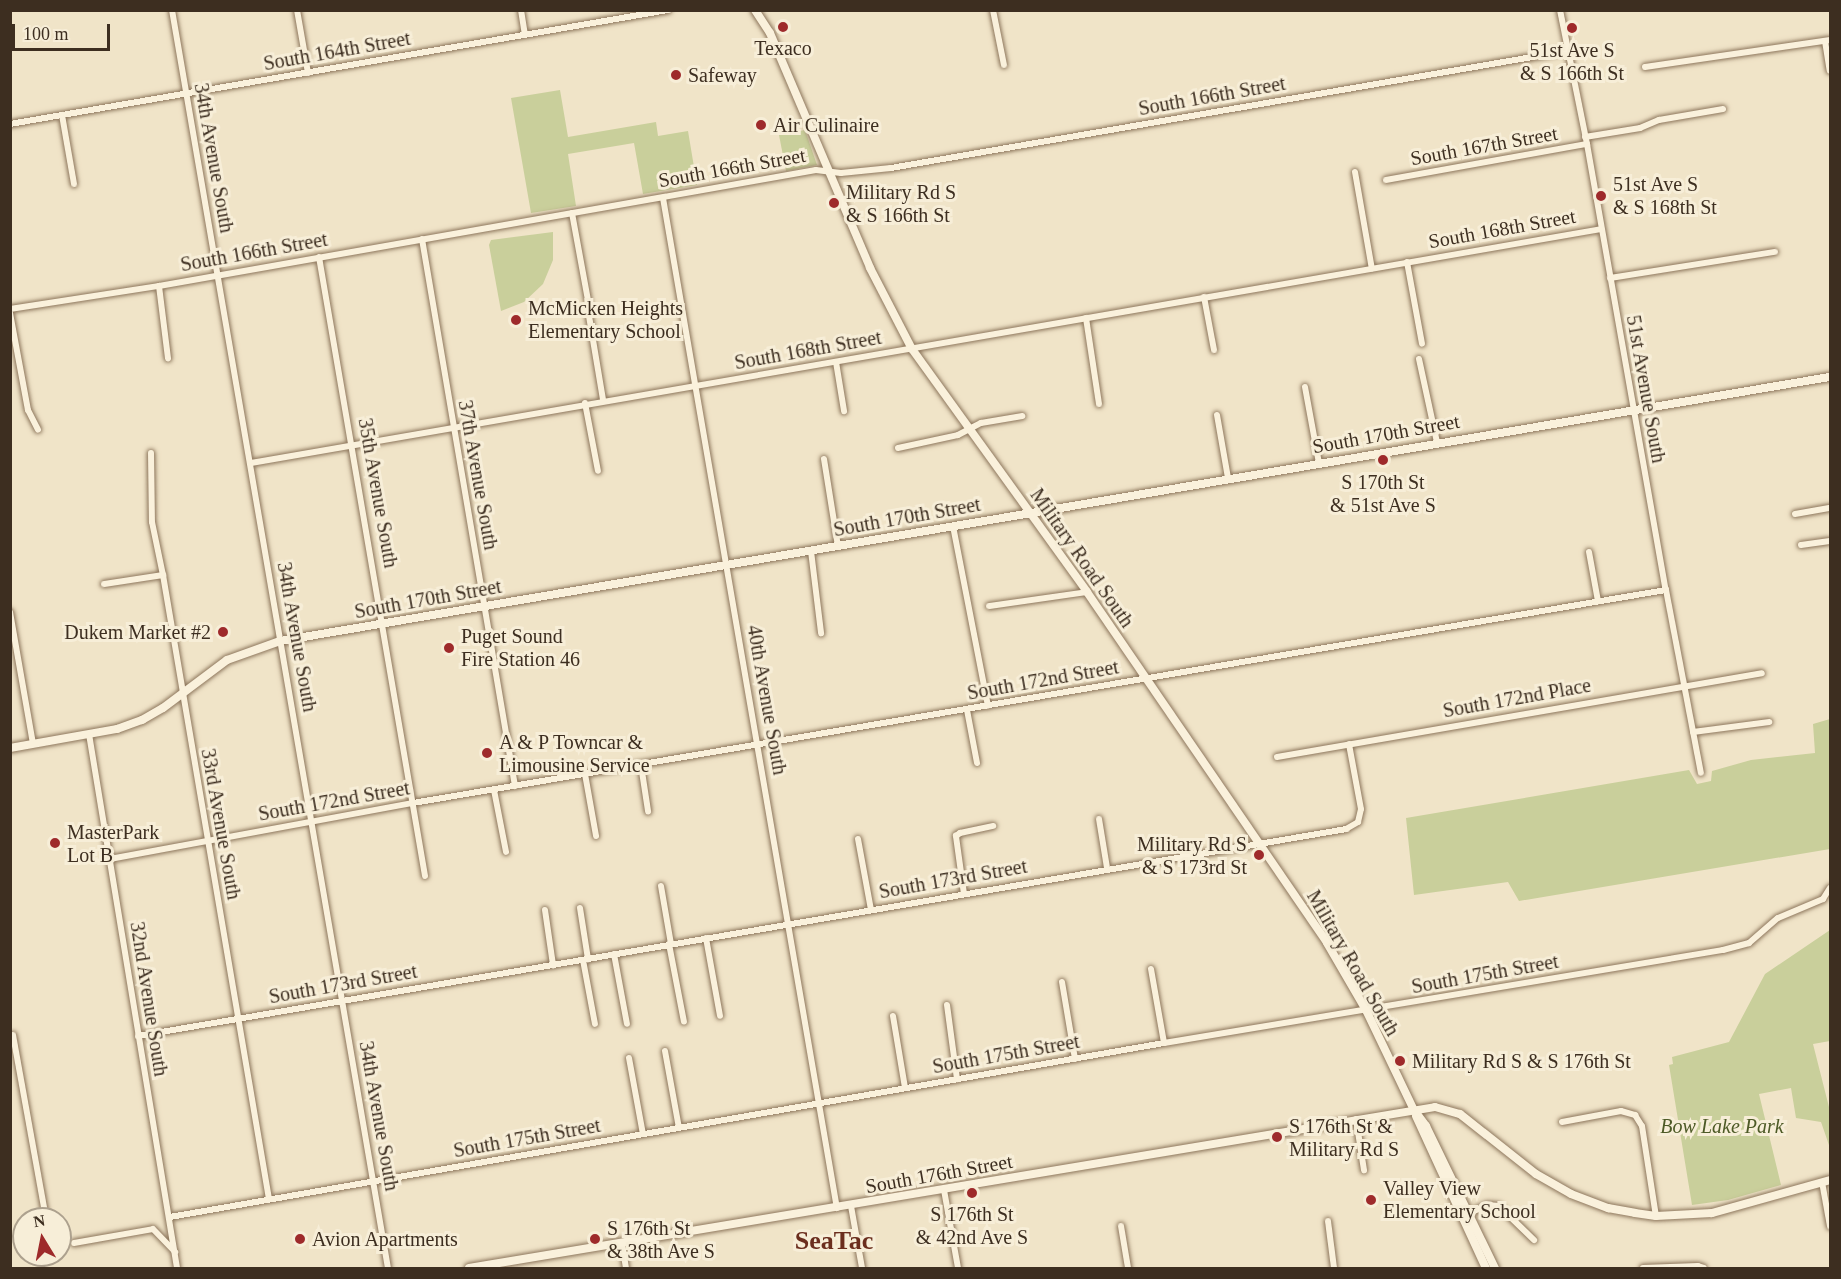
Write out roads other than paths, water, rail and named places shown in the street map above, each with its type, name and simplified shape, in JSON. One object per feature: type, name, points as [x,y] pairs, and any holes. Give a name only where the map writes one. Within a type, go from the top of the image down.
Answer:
[{"type":"street","name":"34th Avenue South","points":[[172,10],[388,1269]]},
{"type":"street","points":[[297,10],[308,73]]},
{"type":"street","points":[[521,10],[525,35]]},
{"type":"street","name":"South 164th Street","points":[[10,124],[668,10]]},
{"type":"street","name":"Military Road South","points":[[754,10],[769,30],[870,268],[912,349],[1087,592],[1327,943],[1366,1010],[1414,1110],[1417,1122],[1495,1269]]},
{"type":"street","points":[[762,10],[769,30]]},
{"type":"street","points":[[993,10],[1004,65]]},
{"type":"street","name":"51st Avenue South","points":[[1560,10],[1586,140],[1633,409],[1701,773]]},
{"type":"street","points":[[1645,67],[1828,41],[1830,71]]},
{"type":"street","name":"South 166th Street","points":[[10,311],[816,170],[841,173],[891,168],[1567,51]]},
{"type":"street","name":"South 167th Street","points":[[1386,180],[1586,140],[1640,128],[1667,118],[1723,110]]},
{"type":"street","points":[[62,115],[74,184]]},
{"type":"street","points":[[1355,172],[1372,268]]},
{"type":"street","name":"40th Avenue South","points":[[663,198],[837,1209]]},
{"type":"street","points":[[572,213],[589,306]]},
{"type":"street","name":"South 168th Street","points":[[250,464],[453,426],[1601,229]]},
{"type":"street","name":"37th Avenue South","points":[[422,239],[515,786]]},
{"type":"street","points":[[1610,278],[1775,252]]},
{"type":"street","name":"35th Avenue South","points":[[319,257],[425,876]]},
{"type":"street","name":"South 168th Street","points":[[1407,262],[1422,344]]},
{"type":"street","points":[[159,286],[168,358]]},
{"type":"street","points":[[1204,297],[1214,350]]},
{"type":"street","points":[[10,311],[28,410],[38,430]]},
{"type":"street","points":[[589,316],[603,400]]},
{"type":"street","points":[[1086,318],[1099,404]]},
{"type":"street","points":[[1419,359],[1437,442]]},
{"type":"street","points":[[836,362],[844,411]]},
{"type":"street","name":"South 170th Street","points":[[10,748],[117,729],[142,720],[182,694],[227,660],[280,641],[1830,376]]},
{"type":"street","points":[[1305,387],[1319,462]]},
{"type":"street","points":[[585,404],[598,471]]},
{"type":"street","points":[[1217,415],[1228,478]]},
{"type":"street","points":[[898,448],[936,441],[970,428],[1022,416]]},
{"type":"street","name":"33rd Avenue South","points":[[151,453],[152,522],[163,575],[269,1199]]},
{"type":"street","points":[[824,459],[838,546]]},
{"type":"street","points":[[1796,513],[1830,508]]},
{"type":"street","points":[[953,526],[988,706]]},
{"type":"street","points":[[1801,545],[1830,541]]},
{"type":"street","points":[[811,551],[821,633]]},
{"type":"street","points":[[1589,552],[1598,601]]},
{"type":"street","points":[[104,584],[163,575]]},
{"type":"street","name":"South 172nd Street","points":[[110,858],[585,774],[758,747],[827,732],[1666,590]]},
{"type":"street","points":[[989,606],[1087,592]]},
{"type":"street","points":[[10,612],[33,744]]},
{"type":"street","name":"South 172nd Place","points":[[1277,757],[1762,673]]},
{"type":"street","points":[[967,710],[977,763]]},
{"type":"street","points":[[1693,732],[1769,722]]},
{"type":"street","name":"32nd Avenue South","points":[[88,734],[177,1269]]},
{"type":"street","name":"South 173rd Street","points":[[138,1036],[1258,842],[1346,829],[1358,822],[1361,809],[1349,744]]},
{"type":"street","points":[[641,765],[648,811]]},
{"type":"street","points":[[585,774],[596,836]]},
{"type":"street","points":[[494,790],[506,852]]},
{"type":"street","points":[[1099,819],[1107,868]]},
{"type":"street","points":[[964,894],[956,836],[960,833],[993,826]]},
{"type":"street","points":[[858,839],[871,910]]},
{"type":"street","points":[[661,886],[684,1022]]},
{"type":"street","name":"South 175th Street","points":[[170,1217],[1164,1043],[1741,946],[1754,940],[1783,915],[1822,899],[1830,888]]},
{"type":"street","points":[[580,908],[594,1024]]},
{"type":"street","points":[[545,910],[554,965]]},
{"type":"street","points":[[705,938],[720,1016]]},
{"type":"street","points":[[615,954],[627,1024]]},
{"type":"street","points":[[1151,969],[1164,1043]]},
{"type":"street","points":[[1062,982],[1075,1059]]},
{"type":"street","points":[[947,1005],[957,1079]]},
{"type":"street","points":[[893,1016],[905,1088]]},
{"type":"street","points":[[13,1035],[44,1207]]},
{"type":"street","points":[[665,1051],[679,1128]]},
{"type":"street","points":[[629,1058],[644,1134]]},
{"type":"street","name":"South 176th Street","points":[[469,1269],[1435,1107],[1460,1114],[1536,1174],[1571,1194],[1608,1208],[1656,1216],[1728,1209],[1826,1181]]},
{"type":"street","points":[[1562,1122],[1621,1111],[1635,1115],[1642,1126],[1656,1216]]},
{"type":"street","points":[[1356,1119],[1364,1170]]},
{"type":"street","points":[[1826,1181],[1830,1226]]},
{"type":"street","points":[[944,1190],[958,1269]]},
{"type":"street","points":[[1465,1215],[1487,1205],[1499,1206],[1534,1240]]},
{"type":"street","points":[[851,1206],[862,1269]]},
{"type":"street","name":"Military Road South","points":[[1465,1215],[1486,1269]]},
{"type":"street","points":[[1328,1221],[1334,1269]]},
{"type":"street","points":[[1121,1226],[1128,1269]]},
{"type":"street","points":[[74,1243],[153,1229],[175,1252]]},
{"type":"street","points":[[622,1243],[626,1269]]},
{"type":"street","points":[[1643,1268],[1698,1266],[1704,1269]]},
{"type":"place","name":"Texaco","points":[[783,27]]},
{"type":"place","name":"51st Ave S & S 166th St","points":[[1572,28]]},
{"type":"place","name":"Safeway","points":[[676,75]]},
{"type":"place","name":"Air Culinaire","points":[[761,125]]},
{"type":"place","name":"51st Ave S & S 168th St","points":[[1601,196]]},
{"type":"place","name":"Military Rd S & S 166th St","points":[[834,203]]},
{"type":"place","name":"McMicken Heights Elementary School","points":[[516,320]]},
{"type":"place","name":"S 170th St & 51st Ave S","points":[[1383,460]]},
{"type":"place","name":"Dukem Market #2","points":[[223,632]]},
{"type":"place","name":"Puget Sound Fire Station 46","points":[[449,648]]},
{"type":"place","name":"A & P Towncar & Limousine Service","points":[[487,753]]},
{"type":"place","name":"MasterPark Lot B","points":[[55,843]]},
{"type":"place","name":"Military Rd S & S 173rd St","points":[[1259,855]]},
{"type":"place","name":"Military Rd S & S 176th St","points":[[1400,1061]]},
{"type":"place","name":"S 176th St & Military Rd S","points":[[1277,1137]]},
{"type":"place","name":"S 176th St & 42nd Ave S","points":[[972,1193]]},
{"type":"place","name":"Valley View Elementary School","points":[[1371,1200]]},
{"type":"place","name":"Avion Apartments","points":[[300,1239]]},
{"type":"place","name":"S 176th St & 38th Ave S","points":[[595,1239]]},
{"type":"district","name":"SeaTac","points":[[834,1241]]},
{"type":"park label","name":"Bow Lake Park","points":[[1722,1126]]}]
